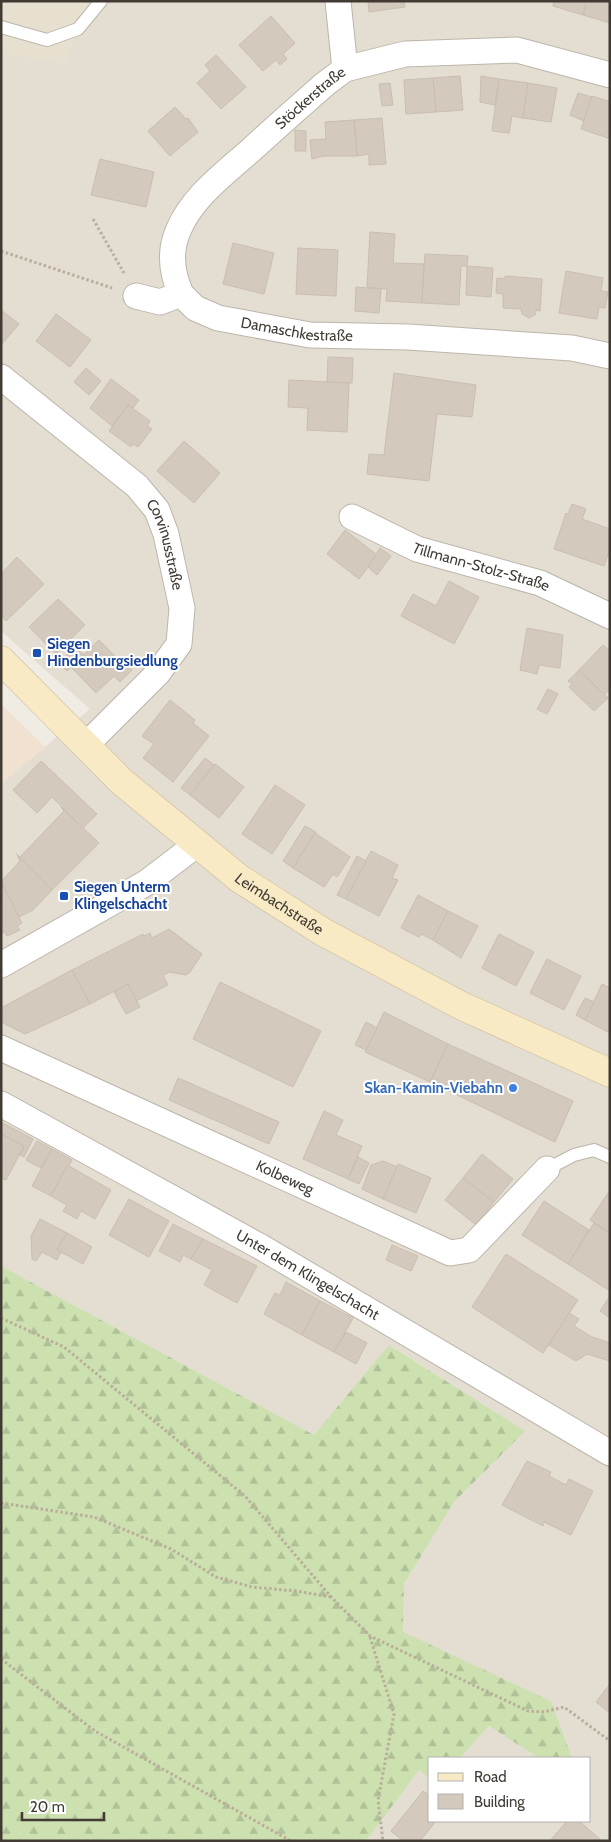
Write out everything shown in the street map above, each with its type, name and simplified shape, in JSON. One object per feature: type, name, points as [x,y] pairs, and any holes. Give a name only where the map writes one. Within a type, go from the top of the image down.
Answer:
[{"type":"main road","name":"Leimbachstraße","points":[[1,660],[122,782],[196,845],[240,879],[323,932],[462,1006],[610,1073]]},
{"type":"street","points":[[338,1],[345,69]]},
{"type":"street","name":"Stöckerstraße","points":[[181,294],[173,276],[172,255],[177,232],[191,208],[212,185],[325,84],[345,69],[405,54],[517,50],[610,75]]},
{"type":"street","points":[[136,296],[160,302],[181,294]]},
{"type":"street","name":"Damaschkestraße","points":[[181,294],[194,308],[218,318],[310,336],[408,337],[572,348],[610,356]]},
{"type":"street","name":"Corvinusstraße","points":[[1,377],[137,486],[157,510],[166,534],[182,608],[179,644],[158,674],[85,746]]},
{"type":"street","name":"Tillmann-Stolz-Straße","points":[[352,517],[417,549],[540,583],[610,616]]},
{"type":"street","points":[[1,965],[146,883],[196,845]]},
{"type":"street","name":"Kolbeweg","points":[[1,1048],[450,1253],[469,1250],[547,1169]]},
{"type":"street","name":"Unter dem Klingelschacht","points":[[1,1104],[261,1247],[610,1453]]},
{"type":"lane","points":[[1,27],[48,40],[78,29],[102,1]]},
{"type":"lane","points":[[547,1169],[574,1156],[594,1150],[610,1157]]},
{"type":"path","points":[[93,219],[136,296]]},
{"type":"path","points":[[1,251],[136,296]]},
{"type":"path","points":[[1,1318],[64,1347],[245,1496],[332,1598],[370,1636],[528,1711],[544,1712],[564,1708],[610,1741]]},
{"type":"path","points":[[1,1503],[94,1517],[171,1549],[216,1577],[252,1587],[296,1591],[332,1598]]},
{"type":"path","points":[[370,1636],[394,1714],[378,1800],[383,1841]]},
{"type":"path","points":[[1,1659],[95,1731],[291,1841]]},
{"type":"shaded area","points":[[1,1],[610,1],[610,1841],[366,1841],[419,1770],[428,1777],[428,1822],[591,1822],[591,1757],[572,1757],[551,1701],[403,1633],[404,1584],[454,1502],[524,1431],[390,1345],[314,1435],[1,1266],[1,784],[90,709],[1,631]]},
{"type":"shaded area","points":[[1,1],[89,1],[65,64],[1,53]]},
{"type":"shaded area","points":[[1,704],[45,747],[1,784]]},
{"type":"shaded area","points":[[489,1726],[537,1757],[461,1757]]},
{"type":"green space","points":[[1,1266],[314,1435],[389,1345],[525,1431],[454,1502],[404,1584],[403,1632],[551,1701],[572,1757],[537,1757],[489,1726],[461,1757],[428,1757],[428,1777],[419,1770],[366,1841],[1,1841]]},
{"type":"building","points":[[368,1],[404,1],[405,7],[369,12]]},
{"type":"building","points":[[554,1],[587,1],[583,15],[553,6]]},
{"type":"building","points":[[587,1],[610,1],[610,23],[583,15]]},
{"type":"building","points":[[271,16],[295,43],[283,54],[287,59],[280,65],[276,60],[263,71],[239,45]]},
{"type":"building","points":[[216,55],[246,87],[221,109],[197,83],[210,71],[205,65]]},
{"type":"building","points":[[460,76],[463,110],[436,112],[433,78]]},
{"type":"building","points":[[481,76],[499,79],[495,105],[480,102]]},
{"type":"building","points":[[433,78],[436,112],[406,114],[404,80]]},
{"type":"building","points":[[499,79],[528,83],[523,118],[512,116],[509,133],[492,131]]},
{"type":"building","points":[[390,83],[393,105],[382,106],[379,84]]},
{"type":"building","points":[[528,83],[557,88],[551,122],[523,118]]},
{"type":"building","points":[[578,93],[592,97],[584,121],[570,115]]},
{"type":"building","points":[[592,96],[610,102],[610,133],[608,138],[581,129]]},
{"type":"building","points":[[175,107],[186,119],[188,118],[198,132],[170,156],[148,131]]},
{"type":"building","points":[[382,118],[386,164],[369,165],[369,154],[357,156],[354,120]]},
{"type":"building","points":[[354,120],[357,156],[323,156],[312,159],[310,140],[326,139],[325,122]]},
{"type":"building","points":[[295,130],[306,131],[306,151],[295,151]]},
{"type":"building","points":[[100,159],[154,172],[146,207],[91,195]]},
{"type":"building","points":[[370,232],[395,234],[393,263],[424,264],[422,303],[386,301],[387,289],[367,287]]},
{"type":"building","points":[[233,243],[274,253],[264,294],[223,284]]},
{"type":"building","points":[[298,248],[338,250],[336,296],[296,294]]},
{"type":"building","points":[[425,254],[468,256],[467,266],[461,266],[459,305],[422,303]]},
{"type":"building","points":[[467,266],[493,268],[491,297],[466,295]]},
{"type":"building","points":[[566,271],[603,278],[601,291],[608,292],[605,308],[599,307],[597,319],[559,313]]},
{"type":"building","points":[[505,276],[542,279],[540,311],[536,310],[535,315],[529,318],[522,314],[521,309],[503,308],[503,294],[496,293],[497,278],[505,279]]},
{"type":"building","points":[[356,287],[381,289],[379,313],[355,311]]},
{"type":"building","points":[[1,310],[19,324],[1,345]]},
{"type":"building","points":[[56,314],[91,340],[70,367],[36,341]]},
{"type":"building","points":[[328,357],[353,358],[352,383],[327,382]]},
{"type":"building","points":[[86,368],[101,381],[89,395],[74,382]]},
{"type":"building","points":[[394,373],[476,385],[472,417],[437,414],[429,481],[367,474],[369,454],[384,455]]},
{"type":"building","points":[[111,379],[139,400],[133,408],[128,405],[112,426],[90,408]]},
{"type":"building","points":[[289,380],[349,383],[347,432],[307,430],[308,408],[288,407]]},
{"type":"building","points":[[128,405],[150,421],[147,426],[152,429],[138,447],[133,444],[131,447],[109,431]]},
{"type":"building","points":[[184,441],[220,473],[194,503],[157,471]]},
{"type":"building","points":[[572,504],[586,509],[582,519],[610,529],[610,549],[604,566],[554,549],[566,513],[568,514]]},
{"type":"building","points":[[345,530],[377,555],[359,579],[327,554]]},
{"type":"building","points":[[380,548],[391,556],[377,575],[368,567]]},
{"type":"building","points":[[17,557],[44,584],[6,621],[1,616],[1,574]]},
{"type":"building","points":[[449,581],[479,597],[454,644],[401,616],[413,594],[436,606]]},
{"type":"building","points":[[58,599],[85,625],[56,654],[29,627]]},
{"type":"building","points":[[527,628],[563,635],[560,668],[539,665],[537,674],[520,670]]},
{"type":"building","points":[[99,640],[124,665],[126,663],[132,670],[120,682],[114,676],[96,693],[71,667]]},
{"type":"building","points":[[603,645],[610,651],[610,689],[604,695],[579,670]]},
{"type":"building","points":[[75,647],[84,655],[67,671],[58,663]]},
{"type":"building","points":[[579,670],[608,698],[594,711],[569,687],[572,684],[568,681]]},
{"type":"building","points":[[548,689],[558,694],[547,714],[537,709]]},
{"type":"building","points":[[170,700],[195,720],[193,723],[209,736],[173,782],[143,758],[154,744],[142,736]]},
{"type":"building","points":[[205,758],[214,765],[190,795],[181,788]]},
{"type":"building","points":[[41,761],[97,814],[83,828],[52,797],[37,813],[13,790]]},
{"type":"building","points":[[215,764],[244,787],[219,818],[190,795]]},
{"type":"building","points":[[275,785],[305,805],[272,854],[242,834]]},
{"type":"building","points":[[61,807],[99,843],[52,890],[16,854],[20,857],[64,811]]},
{"type":"building","points":[[305,826],[316,832],[293,868],[283,861]]},
{"type":"building","points":[[315,833],[350,857],[337,877],[333,874],[324,887],[293,868]]},
{"type":"building","points":[[371,851],[398,865],[392,878],[398,880],[379,916],[346,899]]},
{"type":"building","points":[[18,856],[52,890],[33,910],[19,917],[1,882],[20,861]]},
{"type":"building","points":[[357,856],[366,861],[346,899],[337,895]]},
{"type":"building","points":[[1,882],[22,923],[17,926],[20,930],[7,936],[5,932],[1,934],[1,890],[3,889]]},
{"type":"building","points":[[418,895],[448,911],[433,940],[421,934],[419,937],[401,928]]},
{"type":"building","points":[[448,911],[478,926],[461,958],[433,940]]},
{"type":"building","points":[[169,929],[202,954],[190,972],[186,975],[170,972],[163,975],[168,985],[136,1001],[128,984],[90,1004],[72,970],[143,934],[144,936],[150,933],[152,938]]},
{"type":"building","points":[[499,934],[534,952],[516,986],[482,968]]},
{"type":"building","points":[[547,959],[581,976],[564,1010],[530,993]]},
{"type":"building","points":[[72,970],[90,1004],[25,1034],[1,1022],[1,1008]]},
{"type":"building","points":[[220,982],[321,1031],[293,1087],[193,1039]]},
{"type":"building","points":[[128,984],[140,1007],[126,1014],[114,992]]},
{"type":"building","points":[[602,984],[610,988],[610,1033],[585,1020]]},
{"type":"building","points":[[585,998],[594,1002],[585,1020],[576,1015]]},
{"type":"building","points":[[384,1012],[448,1044],[430,1082],[365,1052]]},
{"type":"building","points":[[366,1022],[377,1028],[366,1050],[355,1045]]},
{"type":"building","points":[[448,1044],[573,1101],[555,1142],[430,1082]]},
{"type":"building","points":[[178,1078],[279,1122],[269,1144],[169,1100]]},
{"type":"building","points":[[324,1111],[343,1120],[336,1135],[362,1146],[348,1179],[303,1159]]},
{"type":"building","points":[[1,1122],[33,1139],[24,1157],[20,1155],[24,1146],[1,1134]]},
{"type":"building","points":[[1,1134],[24,1146],[6,1180],[1,1178]]},
{"type":"building","points":[[37,1141],[52,1149],[41,1168],[26,1160]]},
{"type":"building","points":[[52,1149],[72,1160],[51,1196],[32,1186]]},
{"type":"building","points":[[482,1154],[513,1179],[494,1202],[463,1178]]},
{"type":"building","points":[[358,1157],[369,1163],[359,1184],[348,1179]]},
{"type":"building","points":[[383,1161],[397,1167],[383,1199],[362,1189],[371,1165]]},
{"type":"building","points":[[398,1164],[431,1178],[416,1213],[383,1199]]},
{"type":"building","points":[[69,1166],[111,1190],[95,1219],[81,1211],[77,1219],[63,1211],[67,1205],[51,1196],[66,1167]]},
{"type":"building","points":[[463,1178],[494,1202],[476,1225],[445,1200]]},
{"type":"building","points":[[610,1190],[610,1233],[590,1220]]},
{"type":"building","points":[[129,1199],[169,1221],[149,1257],[109,1235]]},
{"type":"building","points":[[544,1201],[589,1230],[568,1264],[522,1235]]},
{"type":"building","points":[[40,1219],[67,1233],[57,1250],[61,1252],[57,1260],[42,1252],[36,1261],[32,1259],[31,1236]]},
{"type":"building","points":[[594,1223],[610,1233],[610,1291],[568,1264]]},
{"type":"building","points":[[173,1224],[203,1239],[191,1259],[183,1255],[180,1262],[159,1251]]},
{"type":"building","points":[[67,1233],[92,1247],[83,1264],[57,1250]]},
{"type":"building","points":[[203,1239],[257,1266],[237,1303],[204,1285],[212,1270],[191,1259]]},
{"type":"building","points":[[392,1245],[418,1256],[411,1271],[386,1260]]},
{"type":"building","points":[[506,1254],[578,1300],[543,1353],[472,1307]]},
{"type":"building","points":[[286,1282],[320,1301],[302,1335],[264,1314],[275,1293],[280,1295]]},
{"type":"building","points":[[610,1296],[610,1318],[600,1311]]},
{"type":"building","points":[[320,1301],[353,1318],[334,1352],[302,1335]]},
{"type":"building","points":[[569,1313],[579,1319],[574,1326],[592,1337],[610,1343],[610,1361],[587,1354],[576,1361],[549,1345]]},
{"type":"building","points":[[346,1332],[367,1343],[356,1364],[334,1352]]},
{"type":"building","points":[[527,1461],[551,1472],[549,1476],[566,1485],[569,1479],[593,1491],[571,1535],[544,1522],[543,1526],[502,1505]]},
{"type":"building","points":[[610,1684],[610,1713],[596,1702]]},
{"type":"building","points":[[423,1791],[428,1795],[428,1822],[435,1822],[420,1841],[403,1841],[391,1831]]},
{"type":"building","points":[[566,1822],[580,1822],[602,1841],[550,1841]]},
{"type":"place","name":"Siegen Hindenburgsiedlung","points":[[37,653]]},
{"type":"place","name":"Siegen Unterm Klingelschacht","points":[[64,896]]},
{"type":"place","name":"Skan-Kamin-Viebahn","points":[[513,1088]]}]
